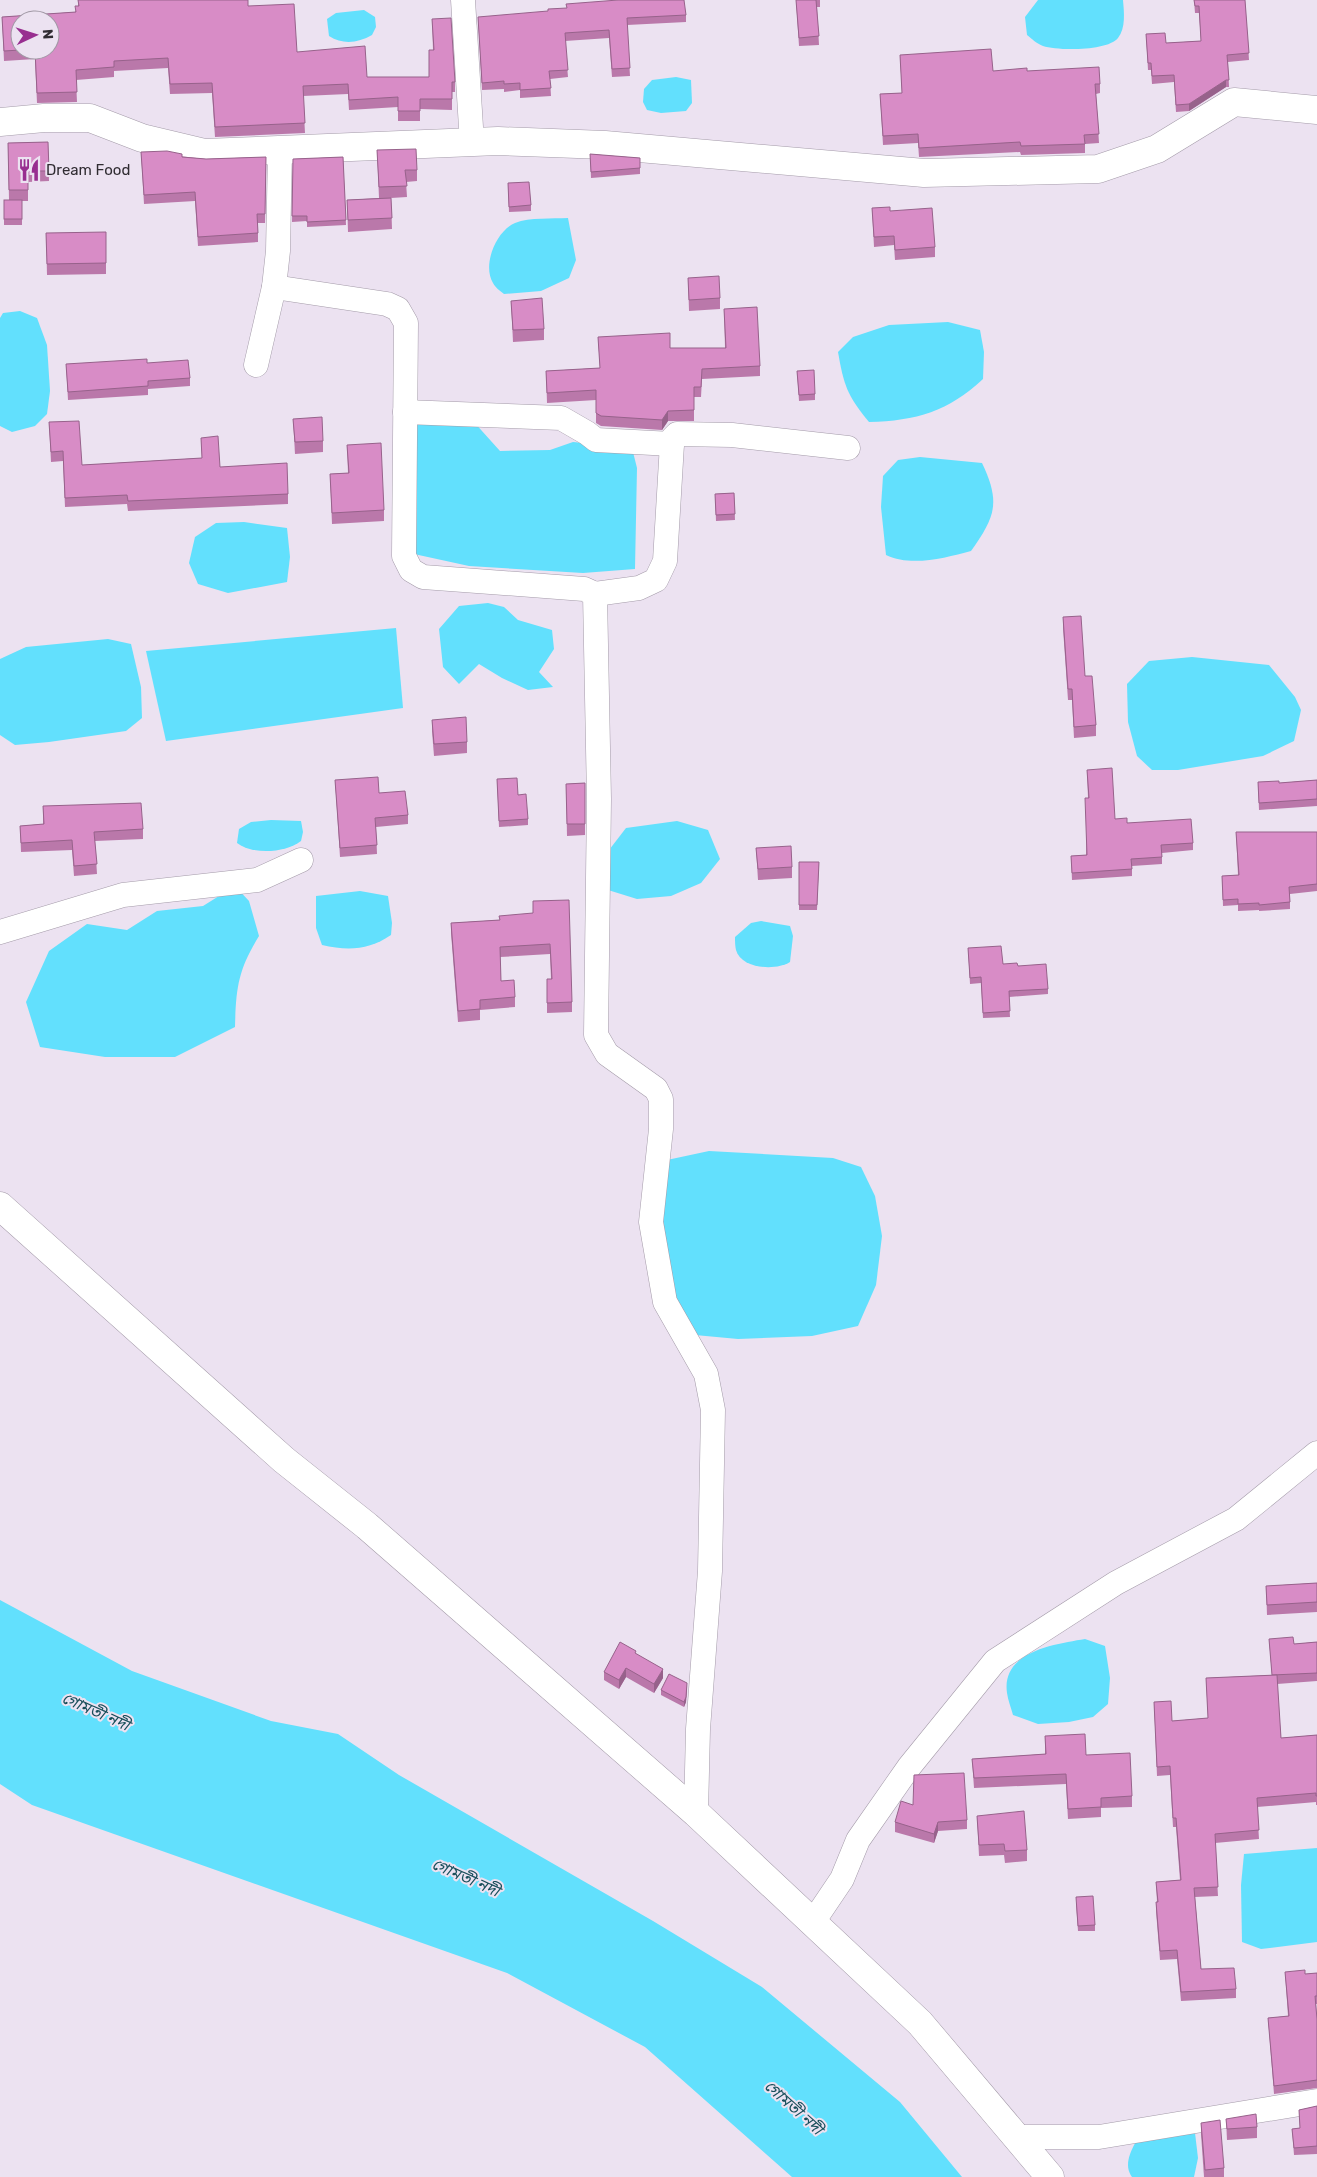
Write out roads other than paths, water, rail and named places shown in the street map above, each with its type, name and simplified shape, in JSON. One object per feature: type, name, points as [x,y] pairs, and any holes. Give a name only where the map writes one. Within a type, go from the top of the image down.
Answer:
[{"type":"street","points":[[463,0],[472,142]]},
{"type":"street","points":[[0,122],[44,118],[90,118],[142,138],[206,153],[472,142],[605,144],[924,173],[1098,169],[1157,149],[1234,102],[1317,110]]},
{"type":"street","points":[[256,366],[274,287],[278,251],[280,151]]},
{"type":"street","points":[[274,287],[387,304],[398,309],[406,323],[404,556],[411,570],[423,577],[584,589],[595,594],[639,588],[656,580],[665,562],[672,444],[673,438],[677,434],[732,435],[848,448]]},
{"type":"street","points":[[405,412],[561,418],[596,440],[672,444]]},
{"type":"street","points":[[595,594],[599,799],[596,1035],[607,1054],[656,1089],[661,1100],[661,1129],[651,1222],[666,1302],[706,1374],[712,1410],[710,1572],[698,1729],[696,1813]]},
{"type":"street","points":[[0,932],[123,895],[257,880],[302,860]]},
{"type":"street","points":[[0,1206],[284,1460],[367,1526],[696,1813],[920,2023],[1050,2177]]},
{"type":"street","points":[[813,1922],[842,1879],[858,1840],[909,1768],[995,1661],[1116,1583],[1236,1518],[1317,1453]]},
{"type":"street","points":[[1017,2137],[1099,2137],[1317,2101]]},
{"type":"water","points":[[1038,0],[1123,0],[1124,20],[1121,34],[1113,42],[1094,48],[1060,49],[1043,46],[1027,35],[1025,17]]},
{"type":"water","points":[[364,10],[375,17],[376,27],[372,35],[350,42],[340,41],[329,36],[327,19],[336,13]]},
{"type":"water","points":[[676,77],[691,80],[692,103],[686,111],[661,113],[647,110],[643,102],[644,89],[652,80]]},
{"type":"water","points":[[568,218],[576,260],[569,278],[541,291],[504,294],[496,287],[490,276],[490,258],[497,241],[508,227],[527,220]]},
{"type":"water","points":[[20,311],[37,318],[47,345],[50,391],[47,414],[35,426],[12,432],[0,426],[0,318],[3,313]]},
{"type":"water","points":[[948,322],[980,330],[984,352],[983,379],[957,399],[931,412],[902,419],[869,422],[851,397],[842,373],[838,352],[853,337],[889,325]]},
{"type":"water","points":[[473,421],[500,451],[550,450],[573,442],[604,445],[631,444],[637,468],[635,569],[583,573],[469,566],[414,554],[410,422]]},
{"type":"water","points":[[920,457],[982,463],[992,489],[993,509],[986,529],[971,551],[939,559],[917,561],[896,559],[886,555],[881,507],[883,476],[898,460]]},
{"type":"water","points":[[244,522],[287,528],[290,557],[287,582],[228,593],[198,584],[189,563],[195,537],[216,523]]},
{"type":"water","points":[[488,603],[504,607],[518,620],[552,630],[554,649],[539,672],[553,687],[528,690],[502,678],[479,664],[459,684],[443,667],[439,629],[459,606]]},
{"type":"water","points":[[396,628],[403,708],[166,741],[146,651]]},
{"type":"water","points":[[108,639],[131,644],[141,687],[142,718],[126,731],[49,742],[15,745],[0,735],[0,659],[26,647]]},
{"type":"water","points":[[1192,657],[1269,665],[1295,697],[1301,710],[1294,741],[1263,756],[1178,770],[1152,770],[1137,756],[1128,722],[1127,684],[1149,661]]},
{"type":"water","points":[[271,820],[301,821],[303,832],[301,841],[287,848],[269,851],[243,847],[237,843],[239,829],[251,822]]},
{"type":"water","points":[[677,821],[708,830],[720,859],[701,883],[671,896],[637,899],[608,890],[606,854],[626,828]]},
{"type":"water","points":[[235,886],[249,901],[259,936],[242,969],[237,990],[235,1027],[175,1057],[105,1057],[40,1047],[26,1002],[49,951],[87,924],[127,930],[157,911],[203,906]]},
{"type":"water","points":[[360,891],[388,896],[392,923],[391,935],[375,944],[358,948],[322,945],[316,928],[316,896]]},
{"type":"water","points":[[761,921],[790,926],[793,936],[790,962],[776,967],[768,967],[752,965],[739,956],[736,950],[735,937],[751,923]]},
{"type":"water","points":[[709,1151],[833,1158],[861,1167],[875,1196],[882,1236],[876,1285],[858,1326],[812,1336],[738,1339],[695,1335],[664,1281],[658,1215],[667,1160]]},
{"type":"water","name":"গোমতী নদী","points":[[0,1600],[132,1671],[271,1721],[338,1734],[399,1775],[653,1921],[762,1987],[900,2102],[962,2177],[792,2177],[645,2047],[507,1973],[32,1805],[0,1784]]},
{"type":"water","points":[[1085,1639],[1105,1646],[1110,1678],[1108,1704],[1093,1717],[1069,1722],[1038,1724],[1013,1715],[1007,1693],[1007,1679],[1021,1659],[1046,1647]]},
{"type":"water","points":[[1317,1848],[1317,1942],[1261,1949],[1242,1942],[1241,1885],[1244,1854]]},
{"type":"water","points":[[1195,2133],[1198,2158],[1194,2177],[1132,2177],[1129,2172],[1128,2163],[1138,2138]]},
{"type":"place","name":"Dream Food","points":[[29,170]]}]
